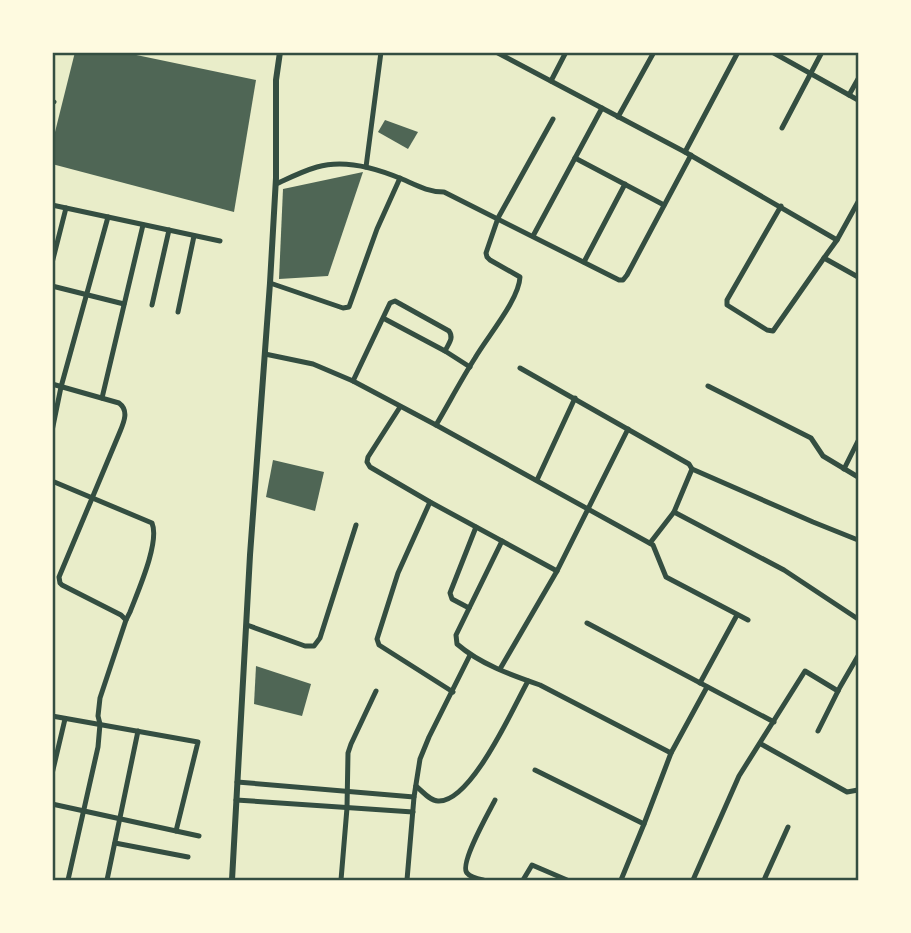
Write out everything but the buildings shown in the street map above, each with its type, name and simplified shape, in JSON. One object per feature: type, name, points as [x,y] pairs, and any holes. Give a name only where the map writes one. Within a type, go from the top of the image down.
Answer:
[{"type":"street","points":[[232,880],[250,555],[276,184],[276,80],[280,52]]},
{"type":"street","points":[[366,167],[381,52]]},
{"type":"street","points":[[496,52],[688,153],[837,240]]},
{"type":"street","points":[[551,81],[566,52]]},
{"type":"street","points":[[618,117],[654,52]]},
{"type":"street","points":[[276,184],[318,166],[337,163],[366,167],[429,191],[444,192],[614,279],[623,279],[664,205],[738,52]]},
{"type":"street","points":[[772,52],[859,100]]},
{"type":"street","points":[[782,128],[822,52]]},
{"type":"street","points":[[849,95],[859,79]]},
{"type":"street","points":[[533,236],[602,108]]},
{"type":"street","points":[[436,425],[520,285],[520,277],[487,257],[489,244],[498,218],[553,119]]},
{"type":"street","points":[[575,158],[664,205]]},
{"type":"street","points":[[270,283],[343,308],[349,307],[377,229],[400,178]]},
{"type":"street","points":[[584,262],[625,184]]},
{"type":"street","points":[[780,206],[727,300],[727,306],[773,331],[837,240],[859,202]]},
{"type":"street","points":[[52,205],[220,241]]},
{"type":"street","points":[[52,263],[65,208]]},
{"type":"street","points":[[52,430],[61,387],[108,217]]},
{"type":"street","points":[[103,398],[143,225]]},
{"type":"street","points":[[152,304],[169,230]]},
{"type":"street","points":[[178,312],[194,236]]},
{"type":"street","points":[[824,258],[859,277]]},
{"type":"street","points":[[52,286],[124,304]]},
{"type":"street","points":[[353,381],[390,303],[395,301],[452,334],[452,340],[445,351]]},
{"type":"street","points":[[383,318],[470,367]]},
{"type":"street","points":[[265,355],[313,364],[353,381],[537,480],[653,545],[666,577],[748,620]]},
{"type":"street","points":[[520,368],[689,464],[692,469],[859,540]]},
{"type":"street","points":[[52,384],[120,403],[125,412],[119,434],[59,581],[126,620]]},
{"type":"street","points":[[708,386],[811,438],[823,456],[859,477]]},
{"type":"street","points":[[537,480],[575,398]]},
{"type":"street","points":[[400,407],[368,457],[370,467],[557,571]]},
{"type":"street","points":[[500,669],[557,571],[628,429]]},
{"type":"street","points":[[844,469],[859,441]]},
{"type":"street","points":[[650,544],[674,512],[692,469]]},
{"type":"street","points":[[52,481],[149,520],[154,526],[155,537],[100,698],[98,747],[68,880]]},
{"type":"street","points":[[430,502],[398,573],[377,639],[379,645],[453,692]]},
{"type":"street","points":[[674,512],[784,570],[859,619]]},
{"type":"street","points":[[247,625],[305,646],[314,646],[356,526]]},
{"type":"street","points":[[468,608],[452,599],[450,593],[476,527]]},
{"type":"street","points":[[502,541],[468,608],[455,638],[457,644],[470,655],[540,685],[671,753]]},
{"type":"street","points":[[700,683],[737,615]]},
{"type":"street","points":[[587,623],[774,722]]},
{"type":"street","points":[[407,880],[420,759],[470,655]]},
{"type":"street","points":[[818,731],[859,656]]},
{"type":"street","points":[[693,880],[739,776],[804,671],[838,691]]},
{"type":"street","points":[[416,786],[431,799],[438,801],[451,798],[464,788],[487,757],[528,681]]},
{"type":"street","points":[[621,880],[671,753],[707,687]]},
{"type":"street","points":[[341,880],[349,748],[376,691]]},
{"type":"street","points":[[52,716],[198,742],[176,831]]},
{"type":"street","points":[[52,774],[65,719]]},
{"type":"street","points":[[107,880],[138,732]]},
{"type":"street","points":[[761,744],[847,792],[859,790]]},
{"type":"street","points":[[535,769],[644,824]]},
{"type":"street","points":[[237,782],[414,797]]},
{"type":"street","points":[[236,800],[413,812]]},
{"type":"street","points":[[482,880],[468,874],[465,866],[468,854],[495,800]]},
{"type":"street","points":[[52,804],[199,836]]},
{"type":"street","points":[[764,880],[788,827]]},
{"type":"street","points":[[115,843],[188,858]]},
{"type":"street","points":[[523,880],[532,865],[567,880]]}]
